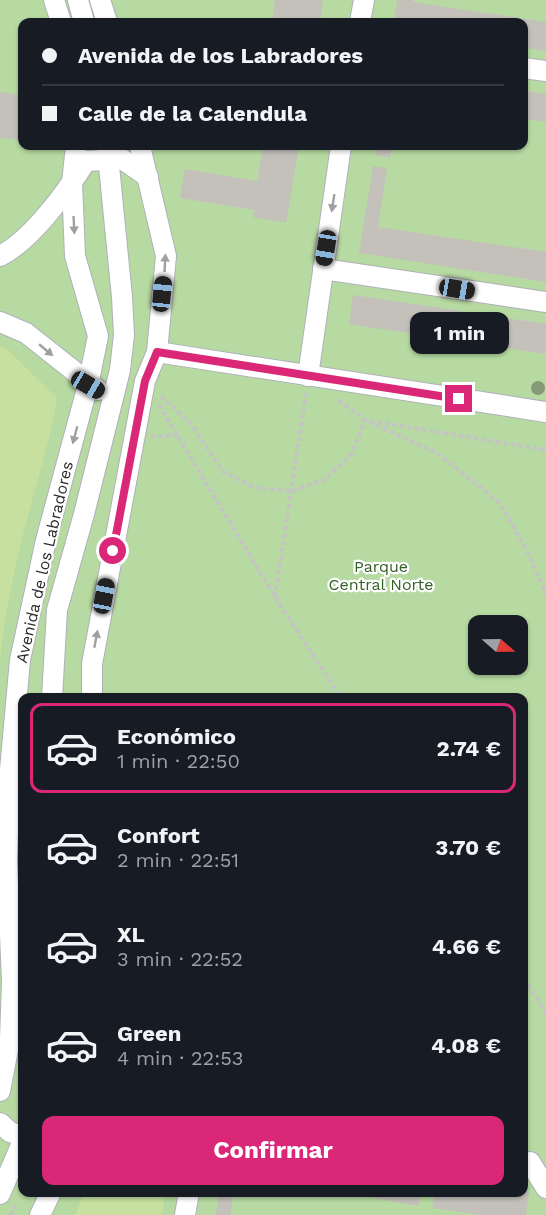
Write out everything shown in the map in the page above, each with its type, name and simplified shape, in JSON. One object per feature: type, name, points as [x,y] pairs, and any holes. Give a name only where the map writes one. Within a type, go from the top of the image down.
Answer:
[{"type":"street","points":[[54,0],[60,18]]},
{"type":"street","points":[[78,0],[83,18]]},
{"type":"street","points":[[100,0],[106,18]]},
{"type":"street","points":[[361,18],[364,0]]},
{"type":"street","points":[[528,69],[546,71]]},
{"type":"street","name":"Avenida de los Labradores","points":[[0,1091],[10,1039],[12,982],[4,870],[10,770],[8,708],[46,540],[88,385],[98,336],[75,256],[72,183],[76,150]]},
{"type":"street","points":[[92,693],[92,664],[145,381],[157,352],[166,256],[141,150]]},
{"type":"street","points":[[308,376],[340,150]]},
{"type":"street","points":[[52,693],[57,610],[115,392],[124,335],[108,152]]},
{"type":"street","points":[[0,256],[10,251],[50,212],[86,160],[108,152],[148,177]]},
{"type":"street","points":[[322,269],[546,302]]},
{"type":"street","points":[[0,322],[26,333],[88,385],[102,392],[128,393],[145,381]]},
{"type":"street","points":[[157,352],[546,412]]},
{"type":"street","points":[[0,1123],[10,1132],[18,1135]]},
{"type":"street","points":[[0,1194],[18,1152]]},
{"type":"street","points":[[533,1162],[546,1188]]},
{"type":"street","points":[[40,1215],[49,1197]]},
{"type":"street","points":[[185,1215],[188,1197]]},
{"type":"path","points":[[275,597],[308,376]]},
{"type":"path","points":[[145,381],[192,425],[223,472],[256,488],[291,491],[324,480],[351,455],[365,420]]},
{"type":"path","points":[[145,381],[275,597],[338,693]]},
{"type":"path","points":[[337,398],[365,420],[437,453],[500,503],[528,553],[546,594]]},
{"type":"path","points":[[365,420],[546,450]]},
{"type":"path","points":[[528,984],[546,1013]]},
{"type":"green space","name":"Parque Central Norte","points":[[0,0],[546,0],[546,1215],[0,1215]]},
{"type":"green space","points":[[0,346],[8,350],[57,398],[50,436],[13,579],[0,661]]},
{"type":"green space","points":[[83,1197],[164,1197],[162,1215],[75,1215]]},
{"type":"building","points":[[275,0],[323,0],[321,18],[273,18]]},
{"type":"building","points":[[397,0],[413,0],[413,2],[519,18],[395,18]]},
{"type":"building","points":[[528,19],[546,22],[546,51],[528,49]]},
{"type":"building","points":[[528,91],[546,94],[546,122],[528,120]]},
{"type":"building","points":[[0,92],[18,94],[18,140],[0,138]]},
{"type":"building","points":[[262,150],[298,150],[286,223],[253,217],[254,210],[180,198],[185,169],[257,181]]},
{"type":"building","points":[[376,150],[391,150],[390,158],[375,155]]},
{"type":"building","points":[[373,166],[387,168],[378,227],[546,252],[546,282],[359,253]]},
{"type":"building","points":[[353,295],[546,324],[545,354],[349,324]]},
{"type":"building","points":[[529,1192],[526,1215],[481,1215],[432,1208],[434,1197],[528,1197]]},
{"type":"building","points":[[218,1197],[233,1197],[230,1215],[216,1215]]},
{"type":"building","points":[[367,1197],[420,1197],[419,1206]]},
{"type":"route","points":[[113,551],[145,381],[157,352],[459,399]]}]
